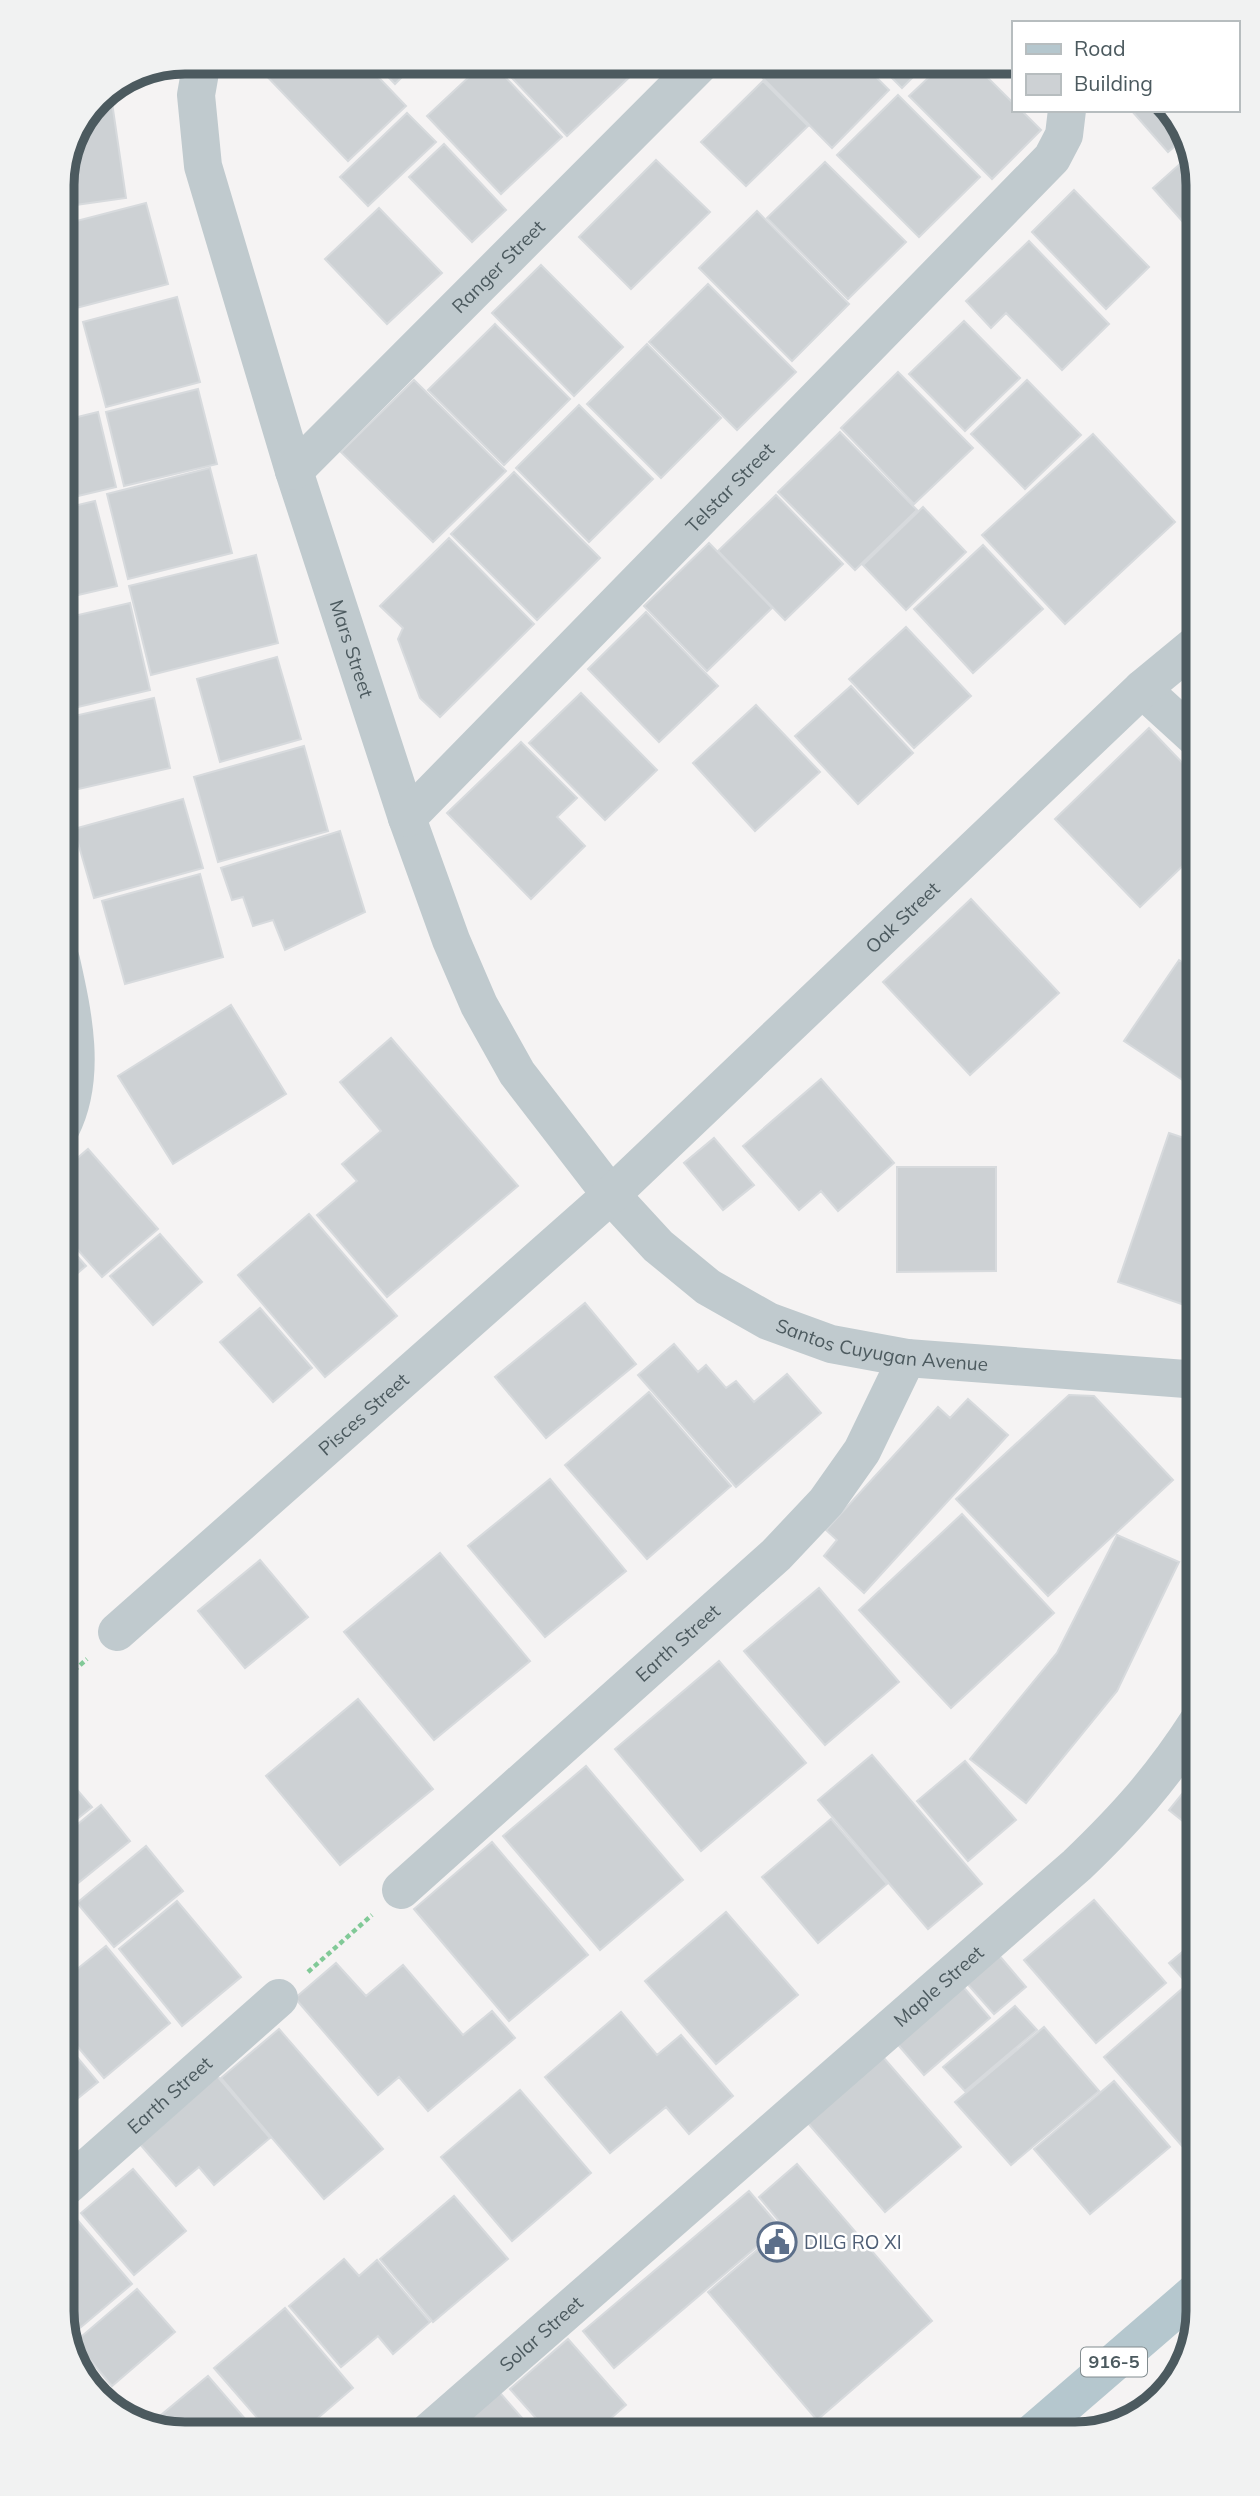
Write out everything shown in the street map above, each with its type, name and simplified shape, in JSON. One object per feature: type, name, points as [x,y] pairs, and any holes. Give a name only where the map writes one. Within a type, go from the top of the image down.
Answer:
[{"type":"main road","name":"916-5","points":[[1045,2422],[1186,2300]]},
{"type":"street","name":"Mars Street","points":[[200,73],[196,95],[203,166],[294,471],[407,818],[451,940],[485,1016],[517,1073],[611,1195]]},
{"type":"street","name":"Ranger Street","points":[[294,471],[690,74]]},
{"type":"street","name":"Telstar Street","points":[[407,818],[1052,158],[1064,135],[1067,112]]},
{"type":"street","name":"Oak Street","points":[[611,1195],[1142,690],[1186,653]]},
{"type":"street","points":[[1142,690],[1186,729]]},
{"type":"street","points":[[74,1034],[76,1060],[74,1081]]},
{"type":"street","name":"Santos Cuyugan Avenue","points":[[611,1195],[658,1246],[708,1286],[768,1321],[831,1344],[907,1358],[1186,1379]]},
{"type":"street","name":"Pisces Street","points":[[117,1632],[611,1195]]},
{"type":"street","name":"Earth Street","points":[[401,1890],[793,1537],[826,1502],[862,1451],[907,1358]]},
{"type":"street","name":"Maple Street","points":[[657,2232],[1077,1865],[1124,1820],[1168,1769],[1186,1741]]},
{"type":"street","name":"Earth Street","points":[[73,2180],[279,1998]]},
{"type":"street","name":"Solar Street","points":[[440,2422],[657,2232]]},
{"type":"path","points":[[279,1998],[401,1890]]},
{"type":"building","points":[[264,73],[375,73],[406,106],[348,161]]},
{"type":"building","points":[[385,73],[406,73],[395,84]]},
{"type":"building","points":[[473,73],[502,73],[562,137],[501,194],[427,116]]},
{"type":"building","points":[[508,73],[633,73],[567,136]]},
{"type":"building","points":[[758,74],[873,74],[889,90],[832,148]]},
{"type":"building","points":[[888,74],[916,74],[902,88]]},
{"type":"building","points":[[932,74],[984,74],[1012,102],[1012,112],[1023,112],[1041,130],[992,179],[909,96]]},
{"type":"building","points":[[763,81],[808,126],[746,186],[701,142]]},
{"type":"building","points":[[898,95],[980,177],[919,237],[837,155]]},
{"type":"building","points":[[112,101],[126,198],[74,205],[77,156],[96,117]]},
{"type":"building","points":[[1133,112],[1159,112],[1164,117],[1178,143],[1168,152]]},
{"type":"building","points":[[407,113],[436,142],[368,206],[340,177]]},
{"type":"building","points":[[444,144],[506,210],[472,242],[409,177]]},
{"type":"building","points":[[656,160],[710,212],[631,289],[579,237]]},
{"type":"building","points":[[1183,161],[1186,225],[1153,188]]},
{"type":"building","points":[[825,162],[906,242],[848,299],[767,218]]},
{"type":"building","points":[[1074,190],[1149,267],[1106,309],[1032,232]]},
{"type":"building","points":[[146,203],[168,284],[74,309],[74,222]]},
{"type":"building","points":[[379,208],[442,273],[387,324],[325,259]]},
{"type":"building","points":[[757,211],[849,304],[792,361],[699,268]]},
{"type":"building","points":[[1029,241],[1109,324],[1062,370],[1006,313],[991,328],[966,301]]},
{"type":"building","points":[[541,265],[623,347],[574,396],[492,313]]},
{"type":"building","points":[[708,284],[796,372],[737,430],[649,342]]},
{"type":"building","points":[[177,297],[200,382],[106,407],[83,322]]},
{"type":"building","points":[[964,321],[1020,378],[965,431],[909,374]]},
{"type":"building","points":[[495,324],[570,399],[504,465],[428,390]]},
{"type":"building","points":[[647,344],[721,418],[661,478],[587,404]]},
{"type":"building","points":[[898,372],[973,448],[914,504],[841,428]]},
{"type":"building","points":[[414,380],[506,471],[433,542],[341,452]]},
{"type":"building","points":[[1027,380],[1081,435],[1025,489],[971,434]]},
{"type":"building","points":[[198,389],[217,464],[124,486],[106,412]]},
{"type":"building","points":[[579,405],[653,479],[589,542],[516,468]]},
{"type":"building","points":[[98,412],[116,487],[78,496],[74,478],[74,418]]},
{"type":"building","points":[[840,432],[917,510],[855,570],[778,492]]},
{"type":"building","points":[[1093,434],[1175,522],[1065,624],[982,535]]},
{"type":"building","points":[[210,468],[232,553],[128,579],[107,494]]},
{"type":"building","points":[[514,472],[600,558],[537,620],[451,534]]},
{"type":"building","points":[[776,495],[843,564],[785,620],[718,551]]},
{"type":"building","points":[[95,501],[117,586],[74,596],[74,506]]},
{"type":"building","points":[[923,507],[966,552],[906,610],[863,565]]},
{"type":"building","points":[[449,538],[534,624],[440,717],[420,698],[398,639],[403,628],[380,606]]},
{"type":"building","points":[[709,543],[772,608],[707,671],[644,606]]},
{"type":"building","points":[[983,545],[1043,609],[973,673],[914,609]]},
{"type":"building","points":[[256,555],[278,643],[151,675],[129,586]]},
{"type":"building","points":[[130,603],[150,690],[74,708],[74,616]]},
{"type":"building","points":[[646,612],[718,686],[659,742],[588,669]]},
{"type":"building","points":[[906,627],[971,696],[914,748],[849,679]]},
{"type":"building","points":[[277,657],[301,739],[220,762],[197,679]]},
{"type":"building","points":[[851,686],[913,753],[858,804],[795,736]]},
{"type":"building","points":[[581,693],[657,770],[605,820],[529,743]]},
{"type":"building","points":[[154,698],[170,768],[74,790],[74,716]]},
{"type":"building","points":[[756,705],[820,772],[755,831],[693,763]]},
{"type":"building","points":[[1149,728],[1186,767],[1186,781],[1183,784],[1186,788],[1186,842],[1183,845],[1186,848],[1186,863],[1140,907],[1055,819]]},
{"type":"building","points":[[521,742],[577,798],[557,817],[585,846],[531,899],[447,813]]},
{"type":"building","points":[[304,746],[328,831],[218,862],[194,777]]},
{"type":"building","points":[[183,799],[203,868],[94,898],[74,829]]},
{"type":"building","points":[[340,831],[365,912],[285,950],[273,920],[253,926],[243,897],[232,900],[221,868]]},
{"type":"building","points":[[200,874],[223,957],[125,984],[102,901]]},
{"type":"building","points":[[971,899],[1059,993],[970,1075],[883,982]]},
{"type":"building","points":[[1179,960],[1186,965],[1186,1082],[1124,1041]]},
{"type":"building","points":[[231,1005],[286,1094],[173,1164],[118,1076]]},
{"type":"building","points":[[391,1038],[518,1186],[387,1297],[317,1215],[357,1181],[342,1164],[381,1131],[340,1082]]},
{"type":"building","points":[[821,1079],[894,1163],[838,1211],[821,1191],[799,1210],[743,1146]]},
{"type":"building","points":[[1169,1133],[1186,1139],[1186,1306],[1118,1282]]},
{"type":"building","points":[[714,1138],[754,1185],[723,1210],[684,1163]]},
{"type":"building","points":[[88,1149],[158,1229],[102,1277],[73,1245],[74,1161]]},
{"type":"building","points":[[897,1167],[996,1167],[996,1271],[897,1272]]},
{"type":"building","points":[[309,1214],[397,1316],[325,1377],[238,1275]]},
{"type":"building","points":[[160,1234],[202,1282],[153,1325],[110,1276]]},
{"type":"building","points":[[73,1252],[86,1266],[73,1277]]},
{"type":"building","points":[[585,1303],[636,1364],[546,1438],[495,1377]]},
{"type":"building","points":[[260,1308],[312,1368],[273,1402],[220,1342]]},
{"type":"building","points":[[674,1344],[698,1372],[706,1365],[726,1388],[736,1381],[754,1402],[787,1374],[821,1413],[736,1487],[638,1375]]},
{"type":"building","points":[[649,1392],[731,1486],[647,1559],[565,1465]]},
{"type":"building","points":[[1069,1395],[1094,1396],[1173,1480],[1048,1596],[956,1499]]},
{"type":"building","points":[[968,1399],[1008,1435],[864,1593],[824,1556],[837,1540],[826,1530],[938,1407],[950,1418]]},
{"type":"building","points":[[550,1479],[626,1571],[545,1637],[468,1546]]},
{"type":"building","points":[[962,1514],[1054,1613],[951,1708],[859,1610]]},
{"type":"building","points":[[1117,1535],[1179,1562],[1117,1691],[1026,1803],[970,1759],[1057,1653]]},
{"type":"building","points":[[440,1553],[530,1661],[434,1740],[344,1632]]},
{"type":"building","points":[[260,1560],[308,1617],[245,1668],[198,1611]]},
{"type":"building","points":[[819,1588],[899,1682],[825,1745],[744,1651]]},
{"type":"building","points":[[719,1661],[806,1763],[701,1851],[615,1749]]},
{"type":"building","points":[[358,1699],[433,1789],[340,1865],[266,1776]]},
{"type":"building","points":[[872,1755],[982,1884],[928,1929],[818,1800]]},
{"type":"building","points":[[965,1761],[1016,1820],[968,1861],[917,1801]]},
{"type":"building","points":[[586,1766],[683,1880],[600,1950],[503,1836]]},
{"type":"building","points":[[73,1785],[92,1807],[73,1822]]},
{"type":"building","points":[[1186,1789],[1186,1824],[1169,1810]]},
{"type":"building","points":[[101,1805],[130,1841],[73,1887],[73,1828]]},
{"type":"building","points":[[831,1819],[887,1884],[818,1943],[762,1877]]},
{"type":"building","points":[[492,1842],[588,1955],[509,2021],[414,1909]]},
{"type":"building","points":[[146,1846],[183,1891],[114,1947],[77,1903]]},
{"type":"building","points":[[1094,1900],[1166,1983],[1096,2043],[1024,1960]]},
{"type":"building","points":[[177,1901],[241,1977],[182,2026],[119,1949]]},
{"type":"building","points":[[726,1912],[798,1995],[716,2064],[645,1981]]},
{"type":"building","points":[[106,1946],[170,2023],[104,2078],[73,2041],[73,1972]]},
{"type":"building","points":[[1186,1949],[1186,1982],[1169,1963]]},
{"type":"building","points":[[997,1953],[1026,1987],[994,2014],[964,1980]]},
{"type":"building","points":[[336,1963],[366,1996],[403,1965],[463,2035],[492,2011],[515,2038],[428,2111],[399,2077],[378,2095],[295,1998]]},
{"type":"building","points":[[960,1983],[990,2018],[924,2075],[894,2040]]},
{"type":"building","points":[[1183,1988],[1186,1991],[1186,2145],[1183,2147],[1104,2057]]},
{"type":"building","points":[[1015,2006],[1037,2030],[965,2091],[943,2067]]},
{"type":"building","points":[[621,2012],[657,2055],[681,2035],[733,2096],[689,2134],[666,2107],[610,2153],[545,2077]]},
{"type":"building","points":[[1044,2027],[1099,2091],[1011,2165],[955,2102]]},
{"type":"building","points":[[279,2029],[383,2149],[324,2199],[221,2078]]},
{"type":"building","points":[[73,2052],[98,2082],[73,2102]]},
{"type":"building","points":[[883,2057],[961,2147],[885,2212],[807,2122]]},
{"type":"building","points":[[212,2070],[270,2138],[214,2185],[199,2167],[176,2186],[133,2136]]},
{"type":"building","points":[[1114,2081],[1170,2147],[1090,2214],[1034,2149]]},
{"type":"building","points":[[520,2090],[591,2173],[512,2241],[441,2157]]},
{"type":"building","points":[[797,2164],[932,2321],[817,2420],[708,2292],[784,2227],[759,2197]]},
{"type":"building","points":[[133,2169],[186,2231],[134,2275],[81,2213]]},
{"type":"building","points":[[749,2191],[780,2227],[614,2368],[583,2331]]},
{"type":"building","points":[[454,2196],[508,2259],[433,2322],[380,2259]]},
{"type":"building","points":[[73,2215],[132,2284],[76,2332],[73,2311]]},
{"type":"building","points":[[344,2259],[359,2276],[377,2260],[430,2322],[393,2354],[378,2336],[341,2367],[289,2306]]},
{"type":"building","points":[[137,2289],[175,2332],[112,2386],[80,2348],[78,2340]]},
{"type":"building","points":[[285,2308],[353,2388],[313,2422],[261,2422],[214,2368]]},
{"type":"building","points":[[568,2339],[626,2405],[607,2422],[539,2422],[510,2389]]},
{"type":"building","points":[[208,2376],[248,2422],[178,2422],[157,2419]]},
{"type":"building","points":[[493,2385],[526,2422],[451,2422]]},
{"type":"place","name":"DILG RO XI","points":[[777,2242]]}]
